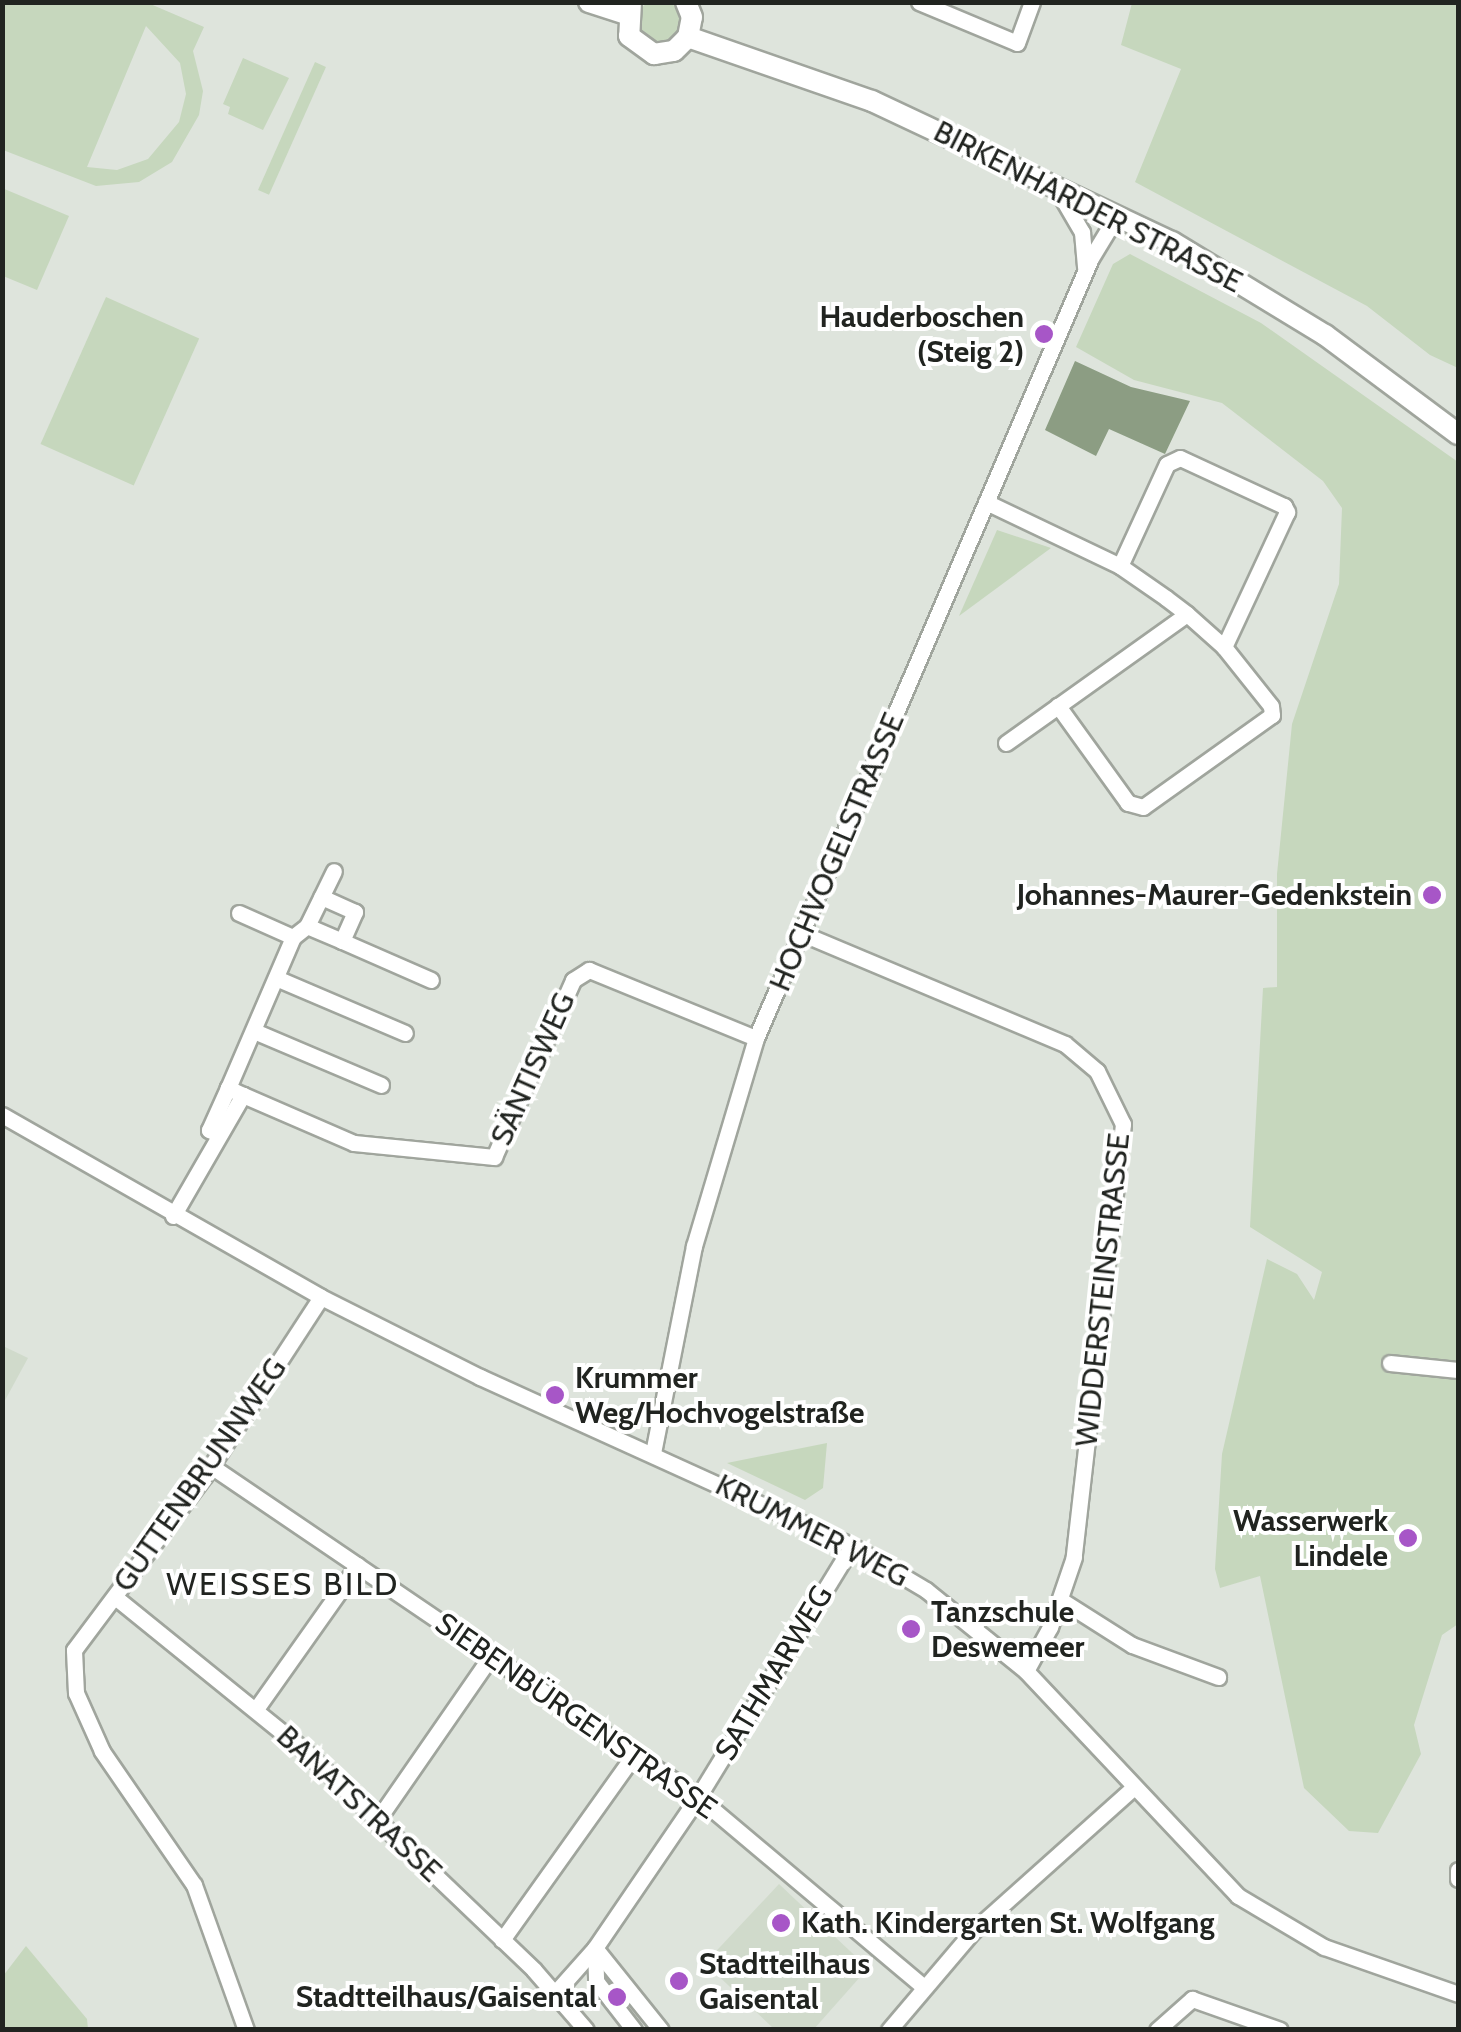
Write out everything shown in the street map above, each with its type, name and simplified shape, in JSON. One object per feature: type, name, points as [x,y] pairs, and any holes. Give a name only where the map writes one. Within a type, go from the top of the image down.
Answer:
[{"type":"main road","points":[[589,2],[629,8],[629,36],[644,52],[674,51],[688,37],[692,18],[686,2]]},
{"type":"main road","name":"BIRKENHARDER STRASSE","points":[[688,37],[872,101],[1117,216],[1325,335],[1458,434]]},
{"type":"street","points":[[919,2],[1017,44],[1032,2]]},
{"type":"street","points":[[1052,184],[1069,202],[1082,232],[1086,272]]},
{"type":"street","name":"HOCHVOGELSTRASSE","points":[[652,1453],[694,1246],[756,1038],[1086,272],[1117,216]]},
{"type":"street","points":[[1120,566],[1168,464],[1180,458],[1284,506],[1287,512],[1224,647]]},
{"type":"street","points":[[986,502],[1120,566],[1187,614],[1224,647],[1272,715],[1143,808],[1128,804],[1058,706]]},
{"type":"street","points":[[1006,743],[1187,614]]},
{"type":"street","points":[[173,1216],[218,1134],[224,1136],[254,1031],[276,978],[293,938],[306,926],[334,871]]},
{"type":"street","points":[[320,897],[355,912],[342,941]]},
{"type":"street","points":[[239,913],[293,938]]},
{"type":"street","points":[[306,926],[431,980]]},
{"type":"street","name":"WIDDERSTEINSTRASSE","points":[[801,933],[1065,1044],[1097,1070],[1123,1124],[1074,1557],[1061,1600],[1026,1671]]},
{"type":"street","name":"SÄNTISWEG","points":[[236,1092],[354,1143],[494,1157],[574,980],[589,970],[756,1038]]},
{"type":"street","points":[[276,978],[405,1033]]},
{"type":"street","points":[[254,1031],[381,1084]]},
{"type":"street","name":"KRUMMER WEG","points":[[2,1115],[173,1216],[480,1378],[852,1546],[944,1602],[1026,1671],[1210,1874],[1277,1923],[1367,1966],[1458,1994]]},
{"type":"street","name":"GUTTENBRUNNWEG","points":[[246,2030],[194,1885],[102,1752],[76,1693],[74,1650],[211,1466],[322,1297]]},
{"type":"street","points":[[1390,1363],[1458,1370]]},
{"type":"street","name":"SIEBENBÜRGENSTRASSE","points":[[211,1466],[698,1798],[924,1987]]},
{"type":"street","name":"SATHMARWEG","points":[[555,1993],[595,1948],[698,1798],[852,1546]]},
{"type":"street","points":[[256,1708],[358,1564]]},
{"type":"street","name":"BANATSTRASSE","points":[[115,1597],[256,1708],[502,1940],[586,2030]]},
{"type":"street","points":[[1061,1600],[1132,1646],[1218,1676]]},
{"type":"street","points":[[376,1822],[490,1656]]},
{"type":"street","points":[[502,1940],[634,1755]]},
{"type":"street","points":[[889,2030],[1014,1892],[1134,1787]]},
{"type":"street","points":[[1458,1870],[1458,1879]]},
{"type":"street","points":[[595,1948],[596,1980],[634,2030]]},
{"type":"street","points":[[595,1948],[662,2030]]},
{"type":"street","points":[[1157,2030],[1192,1999],[1280,2030]]},
{"type":"shaded area","points":[[659,0],[675,7],[682,23],[675,39],[659,46],[643,39],[636,23],[643,7]]},
{"type":"shaded area","points":[[3,2],[148,3],[204,27],[193,51],[203,91],[199,115],[172,162],[139,182],[96,186],[3,150]],"holes":[[[146,26],[180,63],[186,94],[179,122],[148,159],[117,170],[87,167]]]},
{"type":"shaded area","points":[[1132,3],[1458,3],[1458,368],[1430,355],[1367,306],[1135,182],[1181,69],[1121,45]]},
{"type":"shaded area","points":[[243,58],[289,78],[263,130],[228,114],[230,107],[223,104]]},
{"type":"shaded area","points":[[315,62],[326,67],[269,195],[258,190]]},
{"type":"shaded area","points":[[2,188],[69,216],[37,290],[3,276]]},
{"type":"shaded area","points":[[1130,254],[1261,323],[1458,462],[1458,1624],[1442,1635],[1414,1725],[1421,1754],[1378,1833],[1349,1831],[1304,1788],[1260,1576],[1220,1588],[1215,1569],[1222,1454],[1267,1259],[1297,1274],[1314,1300],[1322,1272],[1250,1227],[1263,988],[1277,987],[1277,874],[1292,724],[1339,584],[1342,508],[1323,481],[1222,403],[1134,380],[1076,347],[1113,264]]},
{"type":"shaded area","points":[[106,297],[199,338],[134,486],[41,444]]},
{"type":"shaded area","points":[[1075,361],[1131,387],[1190,401],[1165,454],[1109,429],[1096,456],[1045,430]]},
{"type":"shaded area","points":[[997,530],[1051,548],[959,616]]},
{"type":"shaded area","points":[[3,1346],[28,1358],[3,1404]]},
{"type":"shaded area","points":[[827,1443],[823,1488],[805,1500],[727,1463]]},
{"type":"shaded area","name":"Kath. Kindergarten St. Wolfgang","points":[[779,1884],[868,1968],[814,2029],[774,2029],[705,1963]]},
{"type":"shaded area","points":[[26,1946],[87,2019],[88,2029],[3,2029],[3,1976]]},
{"type":"place","name":"Hauderboschen (Steig 2)","points":[[1044,334]]},
{"type":"place","name":"Johannes-Maurer-Gedenkstein","points":[[1432,895]]},
{"type":"place","name":"Krummer Weg/Hochvogelstraße","points":[[555,1395]]},
{"type":"place","name":"Wasserwerk Lindele","points":[[1408,1538]]},
{"type":"place","name":"Tanzschule Deswemeer","points":[[911,1629]]},
{"type":"place","name":"Kath. Kindergarten St. Wolfgang","points":[[781,1923]]},
{"type":"place","name":"Stadtteilhaus Gaisental","points":[[679,1981]]},
{"type":"place","name":"Stadtteilhaus/Gaisental","points":[[617,1997]]},
{"type":"district","name":"WEISSES BILD","points":[[283,1584]]}]
